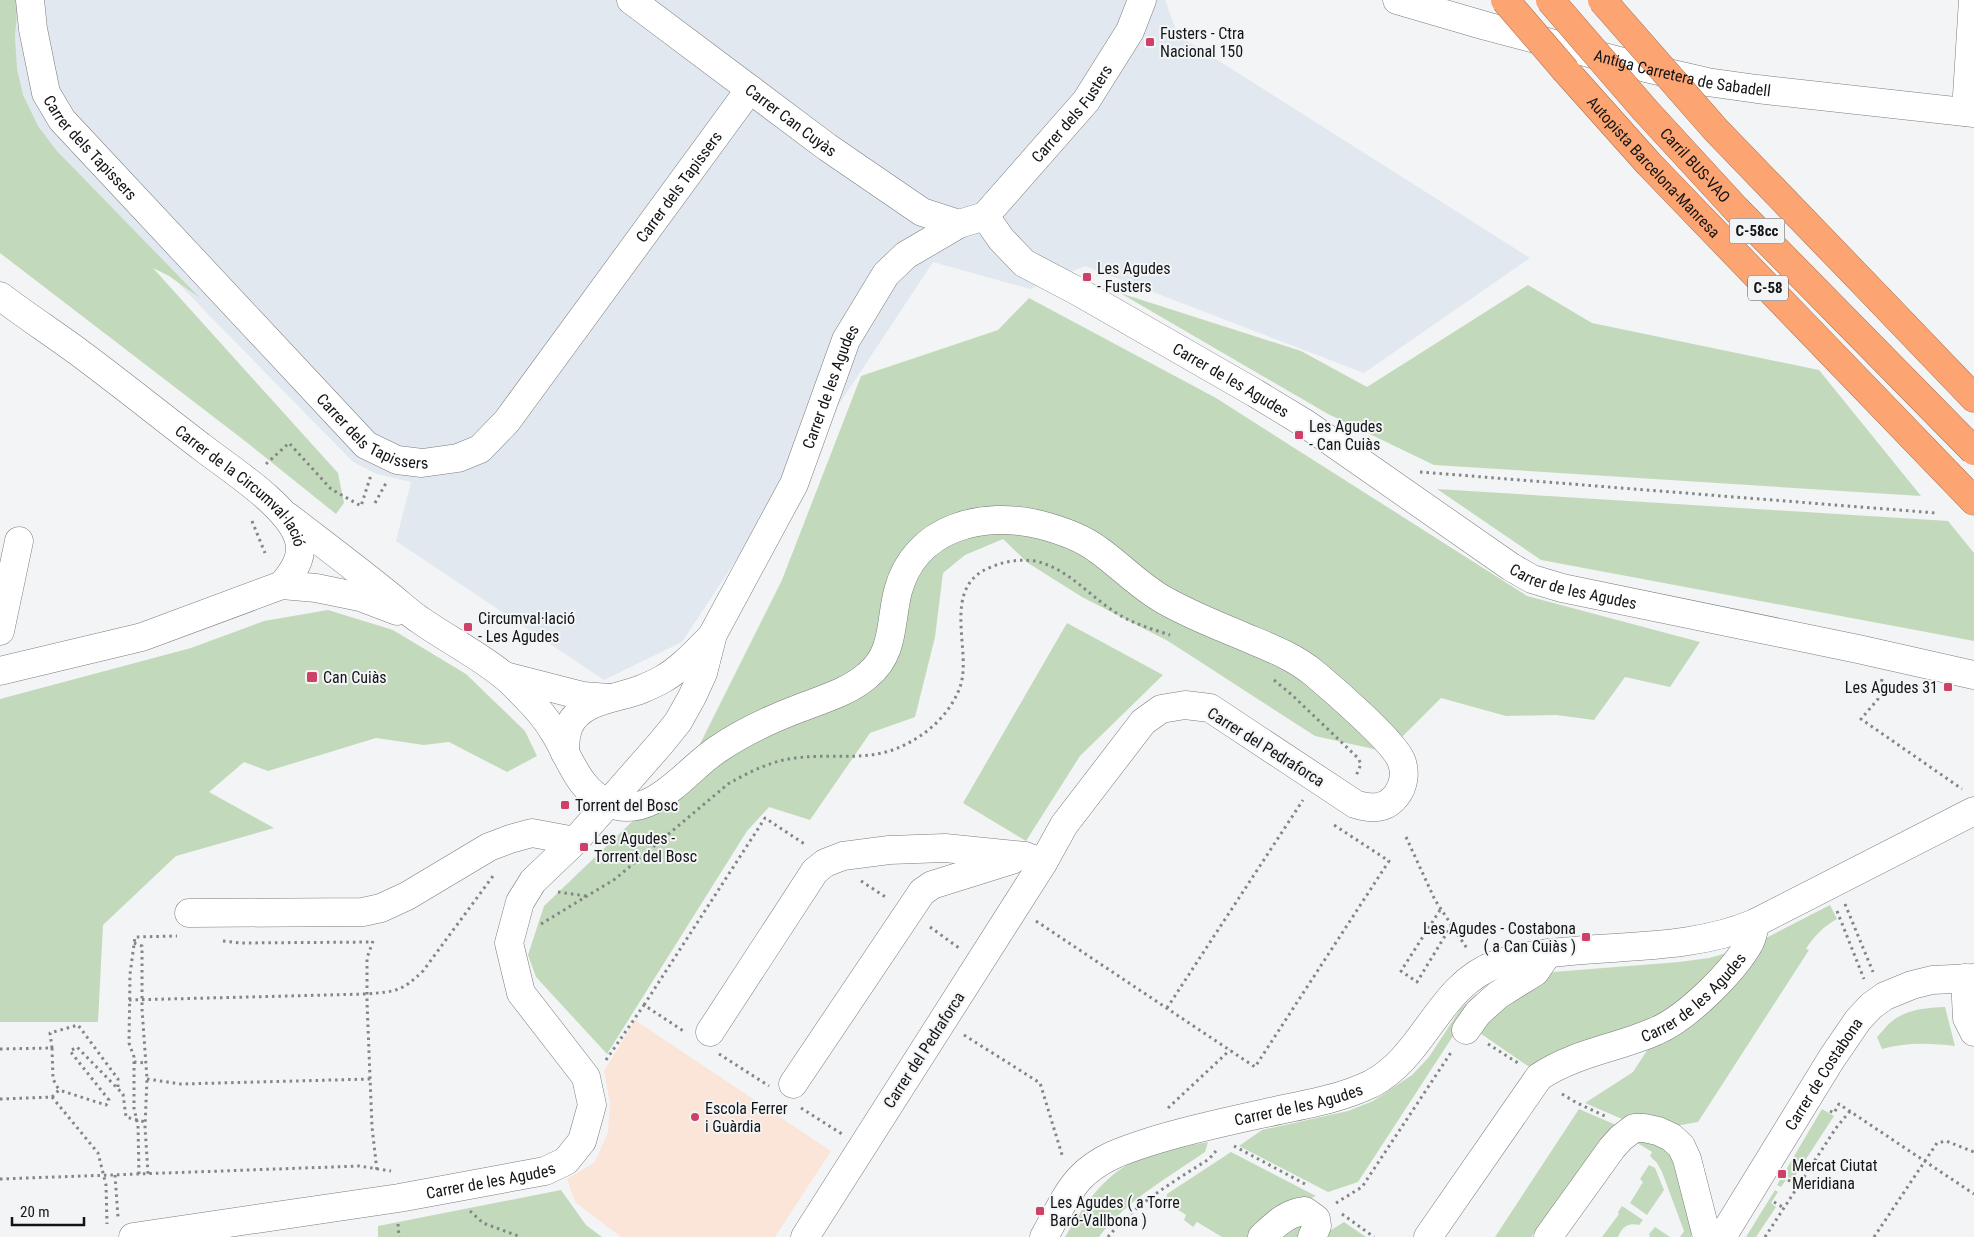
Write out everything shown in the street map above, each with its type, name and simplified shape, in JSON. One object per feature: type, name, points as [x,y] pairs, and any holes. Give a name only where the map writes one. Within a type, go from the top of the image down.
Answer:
[{"type":"highway","name":"Autopista Barcelona-Manresa","points":[[1505,0],[1648,164],[1974,501]]},
{"type":"highway","name":"Carril BUS-VAO","points":[[1550,0],[1645,110],[1736,209],[1974,451]]},
{"type":"highway","points":[[1602,0],[1716,130],[1974,398]]},
{"type":"street","name":"Carrer dels Tapissers","points":[[30,0],[32,29],[46,93],[62,120],[366,445],[397,460],[422,463],[458,458],[480,450],[507,421],[750,89]]},
{"type":"street","name":"Carrer Can Cuyàs","points":[[631,0],[827,147],[922,212],[959,224]]},
{"type":"street","name":"Carrer dels Fusters","points":[[985,216],[1086,102],[1130,31],[1142,0]]},
{"type":"street","name":"Antiga Carretera de Sabadell","points":[[1396,0],[1618,61],[1707,82],[1970,112]]},
{"type":"street","points":[[1970,112],[1973,0]]},
{"type":"street","name":"Carrer de les Agudes","points":[[126,1227],[399,1198],[545,1171],[566,1161],[582,1141],[592,1105],[586,1077],[521,994],[509,944],[520,902],[533,881],[575,841],[678,722],[703,673],[714,634],[794,484],[846,340],[886,274],[906,255],[959,224],[985,216],[1002,239],[1024,262],[1306,424],[1511,567],[1532,579],[1562,588],[1858,648],[1974,675]]},
{"type":"street","name":"Carrer de la Circumval·lació","points":[[0,296],[78,352],[249,483],[287,516],[299,538],[300,552],[298,562],[282,585]]},
{"type":"street","points":[[287,516],[392,597],[416,618],[504,675],[544,716],[585,788],[608,803]]},
{"type":"street","name":"Carrer del Pedraforca","points":[[608,803],[623,808],[640,806],[652,801],[664,795],[704,758],[732,739],[774,718],[839,693],[869,675],[880,662],[886,650],[891,636],[898,590],[907,569],[920,549],[935,536],[959,526],[986,520],[1040,524],[1077,538],[1094,547],[1152,593],[1166,601],[1290,658],[1313,673],[1370,724],[1397,752],[1402,762],[1404,773],[1400,789],[1390,802],[1382,807],[1365,808],[1355,804],[1210,708],[1185,705],[1161,709],[1142,722],[1064,825],[1034,859],[805,1237]]},
{"type":"street","points":[[0,631],[19,541]]},
{"type":"street","points":[[0,671],[142,637],[282,585],[316,588],[360,597],[416,618]]},
{"type":"street","name":"Carrer de les Agudes","points":[[565,753],[566,737],[573,720],[586,708],[609,698],[641,690],[665,678],[688,660],[714,634]]},
{"type":"street","name":"Carrer de les Agudes","points":[[504,675],[583,696],[609,698]]},
{"type":"street","name":"Carrer de les Agudes","points":[[1044,1237],[1058,1210],[1080,1178],[1102,1159],[1170,1135],[1347,1094],[1371,1084],[1401,1062],[1413,1049],[1449,999],[1470,978],[1498,964],[1513,959],[1548,954],[1697,941],[1721,936],[1755,924],[1969,800]]},
{"type":"street","points":[[188,913],[363,912],[381,908],[407,896],[489,846],[532,832],[575,841]]},
{"type":"street","points":[[715,1043],[815,871],[825,863],[843,856],[890,850],[945,848],[1034,859]]},
{"type":"street","points":[[793,1084],[922,892],[932,884],[1034,859]]},
{"type":"street","name":"Carrer de les Agudes","points":[[1428,1237],[1539,1077],[1562,1064],[1658,1030],[1672,1021],[1691,1007],[1733,967],[1751,940],[1755,924]]},
{"type":"street","points":[[1476,1036],[1478,1013],[1498,996],[1535,972],[1548,954]]},
{"type":"street","points":[[1970,978],[1967,1018],[1974,1032]]},
{"type":"street","name":"Carrer de Costabona","points":[[1722,1237],[1858,1020],[1871,1006],[1885,996],[1912,985],[1932,980],[1970,978]]},
{"type":"street","points":[[1548,1237],[1612,1148],[1634,1128],[1644,1128],[1670,1137],[1681,1146],[1687,1159],[1707,1237]]},
{"type":"street","points":[[1262,1237],[1284,1218],[1296,1212],[1305,1211],[1314,1228]]},
{"type":"path","points":[[267,463],[289,443],[331,489],[361,506],[372,472]]},
{"type":"path","points":[[1417,471],[1936,513]]},
{"type":"path","points":[[251,518],[265,553]]},
{"type":"path","points":[[509,944],[615,879],[728,784],[743,775],[760,767],[795,758],[862,757],[893,751],[933,726],[954,700],[960,686],[963,659],[959,624],[960,610],[971,582],[987,568],[1002,562],[1016,560],[1035,561],[1046,564],[1074,580],[1118,614],[1139,625],[1178,637]]},
{"type":"path","points":[[1882,676],[1878,699],[1861,719],[1969,800]]},
{"type":"path","points":[[1269,677],[1292,695],[1358,758],[1361,764],[1351,783]]},
{"type":"path","points":[[1167,1008],[1306,796]]},
{"type":"path","points":[[604,1063],[644,1005],[765,818],[796,838]]},
{"type":"path","points":[[1040,924],[1255,1067],[1389,861],[1334,825],[1338,818]]},
{"type":"path","points":[[1406,836],[1440,910],[1470,953]]},
{"type":"path","points":[[129,1000],[367,994],[397,991],[409,984],[423,971],[497,870]]},
{"type":"path","points":[[554,892],[587,896]]},
{"type":"path","points":[[1844,901],[1875,977]]},
{"type":"path","points":[[1836,907],[1864,980]]},
{"type":"path","points":[[1440,910],[1401,971],[1417,982],[1451,926]]},
{"type":"path","points":[[927,925],[956,946]]},
{"type":"path","points":[[372,942],[367,958],[367,994],[376,1169]]},
{"type":"path","points":[[139,1174],[137,1120],[134,1108],[134,1056],[129,1043],[129,1000],[134,943],[142,946],[142,999],[147,1078],[145,1122],[148,1174]]},
{"type":"path","points":[[644,1005],[670,1022]]},
{"type":"path","points":[[118,1088],[118,1079],[78,1025],[50,1032],[53,1079],[59,1090],[106,1104],[109,1100],[70,1051],[77,1047],[118,1088],[124,1094],[126,1117],[145,1122]]},
{"type":"path","points":[[961,1032],[1040,1083],[1064,1164]]},
{"type":"path","points":[[1314,1228],[1332,1205],[1362,1187],[1476,1036],[1522,1066]]},
{"type":"path","points":[[715,1043],[745,1071]]},
{"type":"path","points":[[0,1049],[52,1048]]},
{"type":"path","points":[[1170,1106],[1230,1050]]},
{"type":"path","points":[[134,1062],[145,1063]]},
{"type":"path","points":[[147,1078],[181,1084],[371,1079]]},
{"type":"path","points":[[0,1099],[52,1097],[59,1090]]},
{"type":"path","points":[[1560,1092],[1577,1103],[1611,1119]]},
{"type":"path","points":[[52,1097],[98,1153],[106,1185],[107,1224]]},
{"type":"path","points":[[1845,1108],[1974,1194]]},
{"type":"path","points":[[805,1110],[842,1134],[840,1138]]},
{"type":"path","points":[[1765,1237],[1836,1128],[1850,1111]]},
{"type":"path","points":[[1874,1237],[1937,1143],[1946,1141],[1974,1152]]},
{"type":"path","points":[[1108,1237],[1153,1195],[1209,1159],[1221,1146]]},
{"type":"path","points":[[1237,1150],[1314,1189]]},
{"type":"path","points":[[0,1179],[359,1166],[394,1172]]},
{"type":"path","points":[[115,1175],[126,1227]]},
{"type":"path","points":[[1792,1182],[1798,1186]]},
{"type":"path","points":[[1777,1204],[1784,1208]]},
{"type":"path","points":[[465,1207],[483,1224],[521,1237]]},
{"type":"path","points":[[398,1219],[399,1237]]},
{"type":"path","points":[[1347,1219],[1374,1237]]},
{"type":"shaded area","points":[[10,0],[1165,0],[1178,35],[1530,258],[1364,373],[1085,266],[1030,289],[933,262],[682,642],[604,680],[396,541],[411,482],[377,474],[353,462],[199,305],[4,97]]},
{"type":"shaded area","name":"Escola Ferrer i Guàrdia","points":[[635,1020],[831,1151],[775,1237],[621,1237],[575,1202],[567,1179],[595,1162],[608,1132],[610,1103],[604,1071]]},
{"type":"green space","points":[[0,0],[18,0],[15,37],[17,69],[23,95],[38,126],[56,150],[200,298],[169,276],[153,268],[338,473],[344,503],[336,514],[245,441],[0,253]]},
{"type":"green space","points":[[1528,285],[1592,323],[1819,370],[1921,496],[1434,465],[1328,414],[1120,293],[1301,351],[1367,387]]},
{"type":"green space","points":[[1029,298],[1216,398],[1527,596],[1700,642],[1670,687],[1625,677],[1594,720],[1556,715],[1506,716],[1441,698],[1387,752],[1315,736],[1168,641],[1082,597],[1028,563],[1003,539],[965,555],[943,573],[935,637],[915,717],[870,733],[810,820],[769,807],[747,831],[607,1054],[536,977],[528,955],[544,906],[688,768],[782,580],[861,376],[998,330]]},
{"type":"green space","points":[[1437,489],[1948,521],[1974,553],[1974,641],[1541,560]]},
{"type":"green space","points":[[328,610],[393,630],[466,674],[525,731],[537,756],[507,772],[449,742],[424,745],[376,738],[268,771],[244,762],[209,792],[274,828],[176,856],[103,925],[98,1022],[0,1022],[0,699],[191,648],[264,621]]},
{"type":"green space","points":[[1067,623],[1163,675],[1080,756],[1026,841],[963,803]]},
{"type":"green space","points":[[1830,905],[1837,919],[1823,929],[1809,944],[1806,949],[1809,950],[1698,1122],[1670,1127],[1629,1122],[1585,1103],[1633,1072],[1655,1038],[1766,938]]},
{"type":"green space","points":[[1734,951],[1731,956],[1654,1023],[1534,1068],[1528,1066],[1474,1029],[1525,987],[1553,972],[1679,962],[1709,958]]},
{"type":"green space","points":[[1476,994],[1479,996],[1358,1182],[1328,1192],[1239,1146],[1262,1130],[1348,1111],[1373,1101],[1412,1075],[1429,1057],[1461,1008]]},
{"type":"green space","points":[[1945,1007],[1955,1046],[1918,1044],[1882,1049],[1877,1037],[1889,1024],[1903,1014],[1916,1010]]},
{"type":"green space","points":[[1579,1109],[1623,1128],[1565,1202],[1531,1237],[1495,1237]]},
{"type":"green space","points":[[1822,1109],[1834,1116],[1793,1179],[1788,1177],[1781,1187],[1777,1185]]},
{"type":"green space","points":[[1643,1137],[1672,1150],[1691,1220],[1691,1237],[1680,1237],[1684,1231],[1662,1172],[1650,1156],[1652,1152],[1634,1141]]},
{"type":"green space","points":[[1208,1142],[1205,1152],[1135,1201],[1099,1237],[1065,1237],[1094,1194],[1112,1175],[1134,1161],[1151,1154]]},
{"type":"green space","points":[[1231,1152],[1316,1196],[1292,1206],[1252,1237],[1222,1237],[1197,1222],[1193,1227],[1184,1220],[1186,1215],[1166,1202],[1167,1194]]},
{"type":"green space","points":[[1649,1165],[1655,1168],[1664,1190],[1647,1215],[1630,1203],[1643,1182],[1640,1179]]},
{"type":"green space","points":[[561,1190],[586,1225],[602,1237],[378,1237],[378,1226]]},
{"type":"green space","points":[[1775,1190],[1778,1192],[1771,1203],[1776,1207],[1756,1237],[1746,1237]]},
{"type":"green space","points":[[1622,1206],[1643,1220],[1639,1225],[1632,1224],[1626,1226],[1621,1230],[1618,1237],[1602,1237],[1619,1214],[1618,1212]]},
{"type":"green space","points":[[1344,1222],[1366,1237],[1324,1237],[1328,1232]]},
{"type":"green space","points":[[1300,1224],[1304,1227],[1301,1237],[1273,1237]]},
{"type":"green space","points":[[1655,1227],[1670,1237],[1650,1237],[1649,1234]]},
{"type":"place","name":"Fusters - Ctra Nacional 150","points":[[1150,42]]},
{"type":"place","name":"Les Agudes - Fusters","points":[[1087,277]]},
{"type":"place","name":"Les Agudes - Can Cuiàs","points":[[1299,435]]},
{"type":"place","name":"Circumval·lació - Les Agudes","points":[[468,627]]},
{"type":"place","name":"Can Cuiàs","points":[[312,677]]},
{"type":"place","name":"Les Agudes 31","points":[[1948,687]]},
{"type":"place","name":"Torrent del Bosc","points":[[565,805]]},
{"type":"place","name":"Les Agudes - Torrent del Bosc","points":[[584,847]]},
{"type":"place","name":"Les Agudes - Costabona ( a Can Cuiàs )","points":[[1586,937]]},
{"type":"place","name":"Escola Ferrer i Guàrdia","points":[[695,1117]]},
{"type":"place","name":"Mercat Ciutat Meridiana","points":[[1782,1174]]},
{"type":"place","name":"Les Agudes ( a Torre Baró-Vallbona )","points":[[1040,1211]]}]
